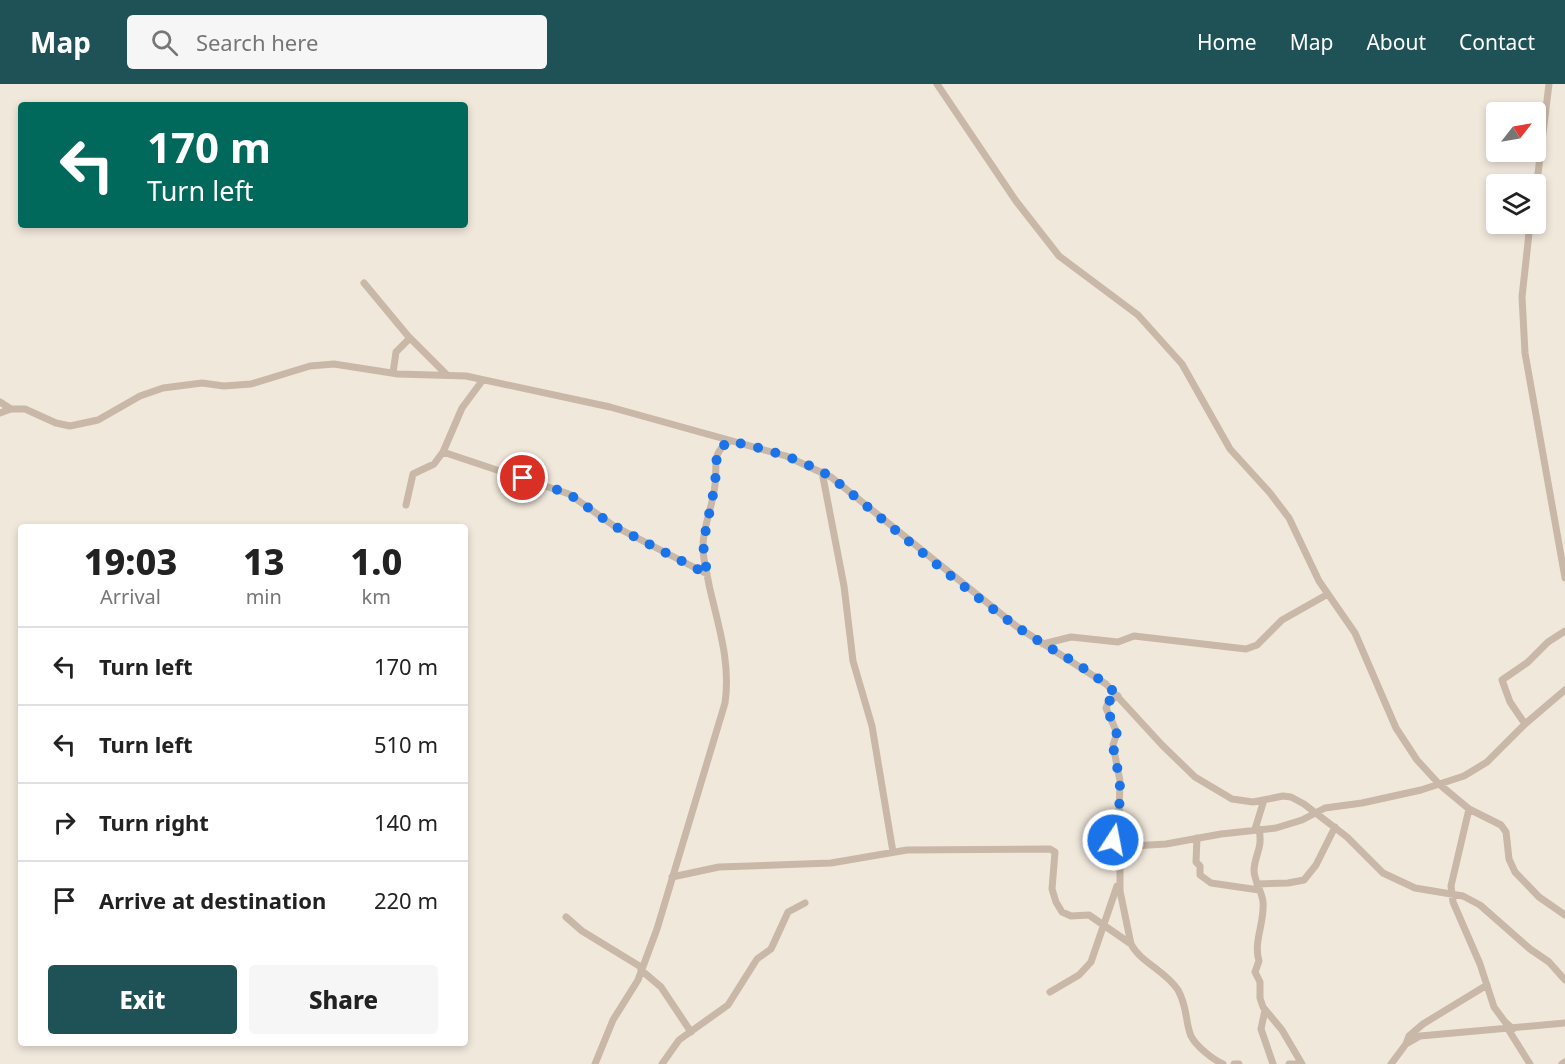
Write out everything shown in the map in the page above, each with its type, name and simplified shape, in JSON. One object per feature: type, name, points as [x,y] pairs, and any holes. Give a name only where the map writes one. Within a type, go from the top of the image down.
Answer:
[{"type":"street","points":[[937,84],[1016,201],[1059,256],[1138,315],[1182,364],[1230,449],[1270,493],[1288,518],[1315,574],[1360,642],[1396,728],[1417,760],[1439,784],[1469,809],[1501,825],[1506,832],[1510,864],[1515,872],[1539,897],[1565,915]]},
{"type":"street","points":[[1538,174],[1549,84]]},
{"type":"street","points":[[1529,234],[1522,297],[1525,353],[1565,573]]},
{"type":"street","points":[[364,283],[410,338],[447,375]]},
{"type":"street","points":[[393,373],[396,352],[410,338]]},
{"type":"street","points":[[0,413],[11,409],[25,409],[70,426],[98,420],[147,393],[172,387],[202,383],[224,387],[251,384],[323,364],[345,365],[393,373],[466,376],[610,407],[786,456],[822,472],[872,509],[904,538],[1016,626],[1106,684],[1195,777],[1232,799],[1253,802],[1283,796],[1291,797],[1335,827],[1383,873],[1415,888],[1463,896],[1480,905],[1530,949],[1549,962],[1565,980]]},
{"type":"street","points":[[406,505],[413,474],[430,468],[442,452],[462,408],[482,381]]},
{"type":"street","points":[[0,402],[11,409]]},
{"type":"street","points":[[595,1064],[613,1020],[631,994],[657,929],[716,737],[727,690],[725,649],[715,616],[703,544],[715,485],[717,453],[730,441]]},
{"type":"street","points":[[442,452],[569,494],[621,530],[707,574]]},
{"type":"street","points":[[822,472],[844,586],[853,661],[872,726],[893,852]]},
{"type":"street","points":[[1557,523],[1565,520]]},
{"type":"street","points":[[1043,644],[1071,637],[1118,642],[1134,636],[1246,649],[1257,645],[1282,620],[1328,594]]},
{"type":"street","points":[[1525,724],[1510,702],[1502,680],[1565,631]]},
{"type":"street","points":[[1116,847],[1166,844],[1286,825],[1325,808],[1376,800],[1439,784],[1474,771],[1487,762],[1525,724],[1565,690]]},
{"type":"street","points":[[1050,992],[1079,975],[1094,957],[1119,880],[1120,866],[1112,836],[1119,819],[1120,781],[1113,745],[1117,733],[1106,708],[1109,701],[1118,696]]},
{"type":"street","points":[[1264,800],[1257,829],[1261,847],[1254,872],[1263,908],[1256,952],[1259,961],[1255,972],[1260,982],[1260,998],[1265,1010],[1282,1030],[1301,1064],[1289,1064]]},
{"type":"street","points":[[1469,809],[1461,837],[1451,894],[1457,917],[1480,964],[1498,1015],[1511,1029],[1530,1064]]},
{"type":"street","points":[[1197,838],[1196,862],[1200,866],[1199,872],[1202,878],[1211,883],[1258,887],[1304,880],[1316,865],[1335,827]]},
{"type":"street","points":[[672,877],[719,867],[831,863],[893,852],[1011,848],[1052,850],[1055,855],[1052,889],[1059,908],[1067,915],[1089,915],[1131,944]]},
{"type":"street","points":[[1119,880],[1131,944],[1135,951],[1162,972],[1175,987],[1187,1010],[1191,1036],[1210,1056],[1223,1064]]},
{"type":"street","points":[[662,1064],[669,1057],[675,1044],[728,1005],[754,962],[771,949],[788,912],[806,903]]},
{"type":"street","points":[[566,917],[582,931],[641,969],[661,987],[691,1032]]},
{"type":"street","points":[[1391,1064],[1406,1044],[1409,1036],[1423,1024],[1487,985]]},
{"type":"street","points":[[1265,1010],[1261,1029],[1274,1064],[1265,1064]]},
{"type":"street","points":[[1406,1044],[1427,1035],[1565,1023]]},
{"type":"street","points":[[1233,1064],[1239,1064]]},
{"type":"route","points":[[523,478],[569,494],[614,526],[707,574],[703,544],[715,485],[717,453],[720,448],[730,441],[786,456],[819,469],[1016,626],[1088,671],[1118,696],[1106,704],[1116,729],[1117,737],[1113,745],[1120,781],[1119,819],[1113,830],[1113,840]]}]
